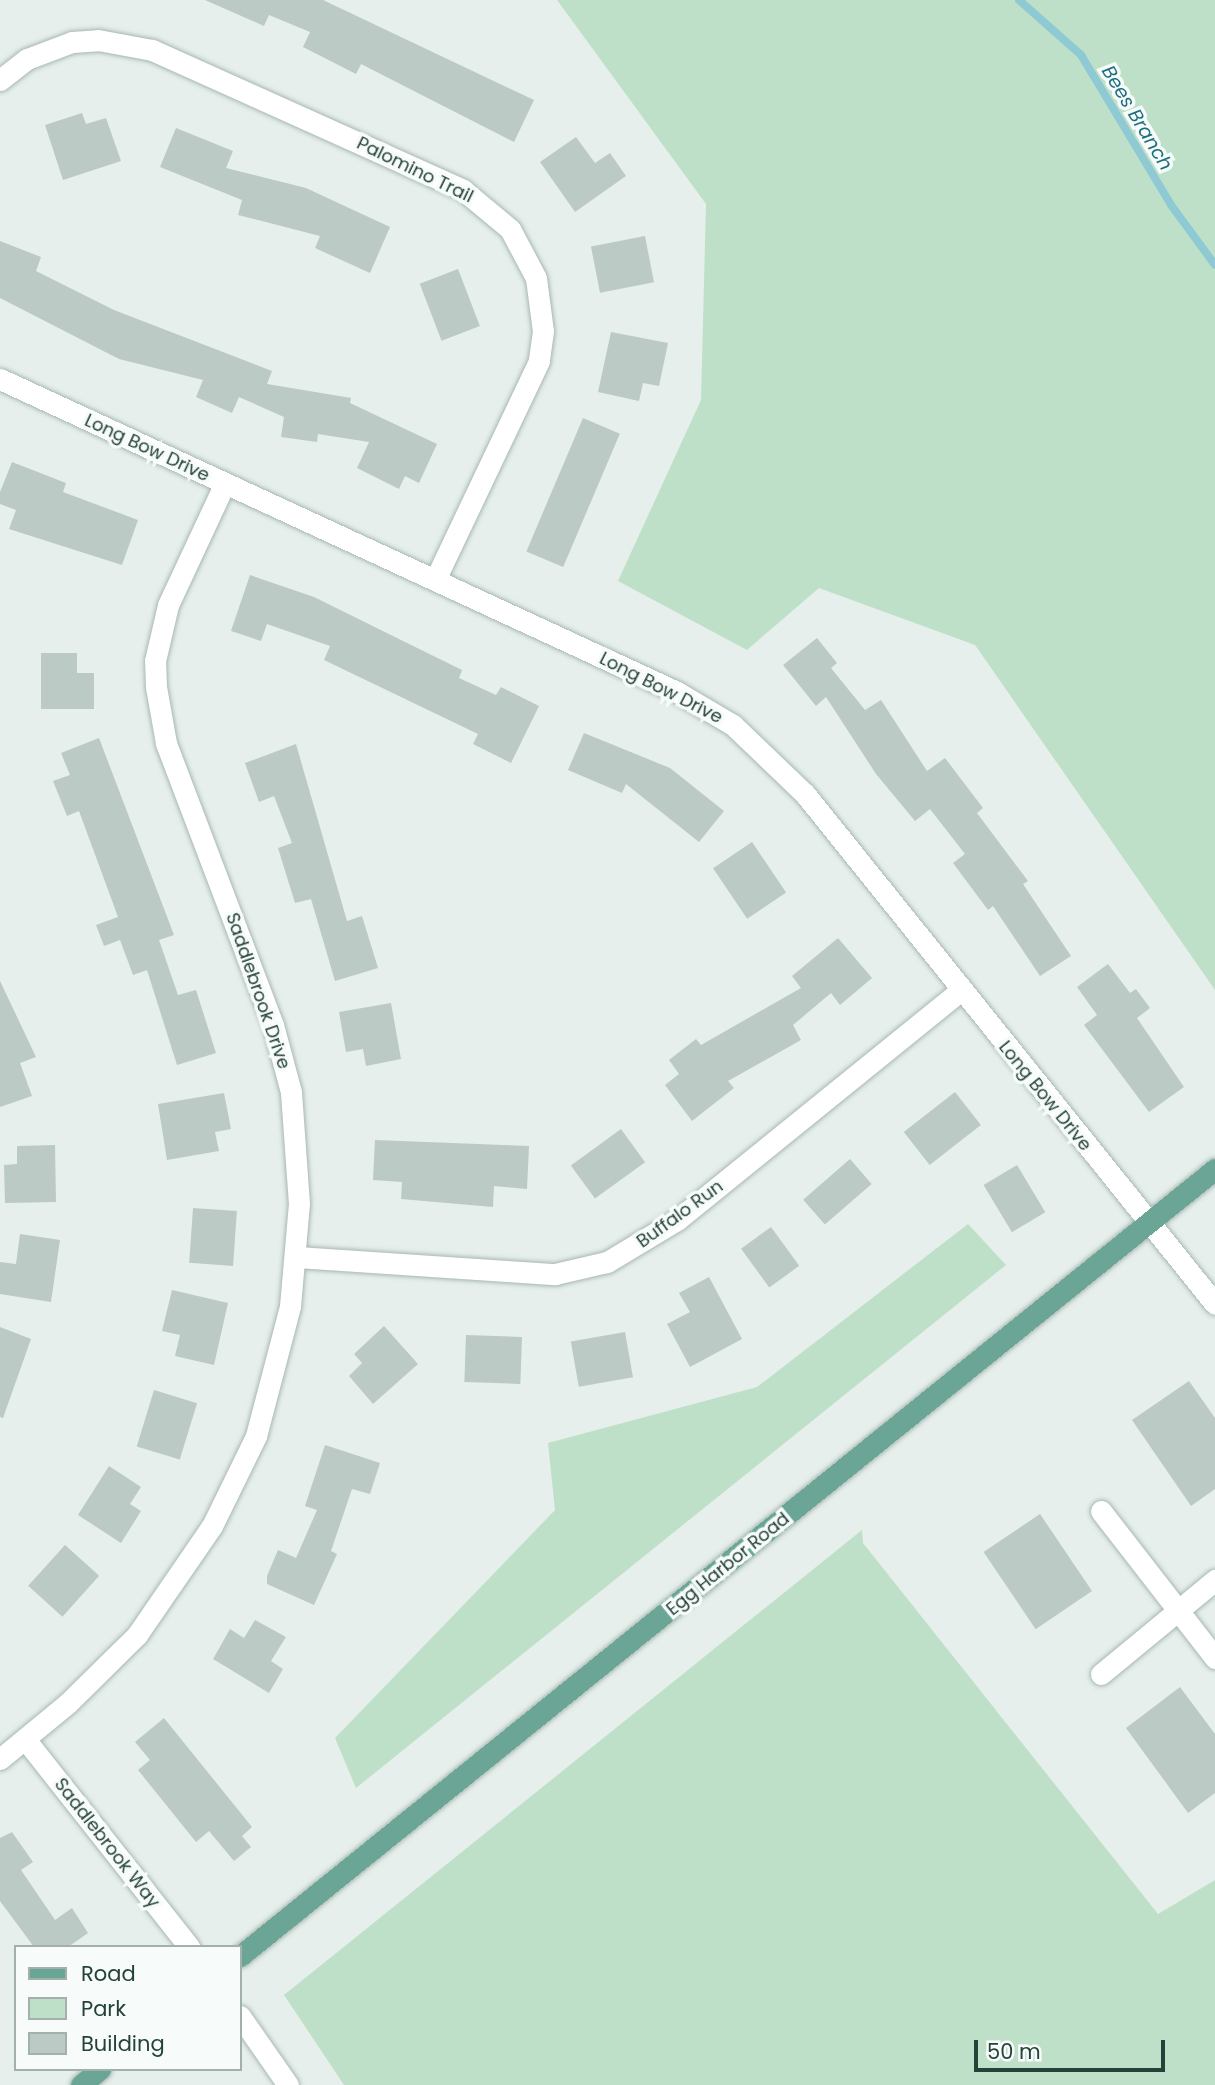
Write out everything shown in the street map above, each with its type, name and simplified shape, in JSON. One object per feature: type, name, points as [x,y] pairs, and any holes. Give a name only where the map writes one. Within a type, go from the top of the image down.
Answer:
[{"type":"main road","name":"Egg Harbor Road","points":[[242,1954],[1215,1169]]},
{"type":"main road","points":[[81,2085],[98,2071]]},
{"type":"street","name":"Palomino Trail","points":[[0,80],[27,59],[72,42],[98,40],[152,50],[463,190],[510,229],[536,278],[543,331],[539,361],[435,580]]},
{"type":"street","name":"Long Bow Drive","points":[[0,379],[224,485],[677,692],[733,725],[805,794],[960,991],[1215,1304]]},
{"type":"street","name":"Saddlebrook Drive","points":[[0,1759],[137,1635],[224,1504],[271,1391],[297,1257],[299,1162],[284,1059],[166,743],[156,687],[155,661],[168,605],[224,485]]},
{"type":"street","name":"Buffalo Run","points":[[297,1257],[543,1273],[607,1262],[677,1220],[960,991]]},
{"type":"street","points":[[1101,1511],[1215,1658]]},
{"type":"street","points":[[1101,1674],[1215,1580]]},
{"type":"street","name":"Saddlebrook Way","points":[[24,1739],[187,1945]]},
{"type":"street","points":[[242,2018],[288,2085]]},
{"type":"green space","points":[[557,0],[1215,0],[1215,990],[975,645],[819,588],[747,650],[618,581],[701,400],[706,204]]},
{"type":"green space","points":[[968,1224],[1006,1265],[356,1788],[335,1738],[555,1510],[548,1443],[757,1387]]},
{"type":"green space","points":[[862,1530],[863,1543],[1158,1914],[1215,1880],[1215,2085],[344,2085],[284,1995]]},
{"type":"building","points":[[205,0],[323,0],[534,100],[514,142],[361,64],[356,74],[303,47],[310,32],[269,15],[264,26]]},
{"type":"building","points":[[82,113],[86,124],[106,118],[121,161],[63,180],[45,125]]},
{"type":"building","points":[[176,128],[233,151],[226,168],[306,188],[390,227],[370,273],[315,248],[320,236],[238,215],[242,200],[160,167]]},
{"type":"building","points":[[576,137],[595,163],[610,153],[626,176],[575,212],[540,162]]},
{"type":"building","points":[[645,236],[654,282],[600,293],[591,246]]},
{"type":"building","points":[[0,241],[41,257],[36,271],[114,310],[272,371],[267,384],[351,398],[350,403],[437,444],[419,483],[405,476],[399,489],[357,468],[369,442],[318,434],[317,442],[281,437],[284,417],[239,397],[232,413],[196,397],[203,380],[119,359],[0,298]]},
{"type":"building","points":[[458,269],[480,326],[442,341],[420,284]]},
{"type":"building","points":[[611,332],[668,343],[659,386],[643,383],[639,401],[598,392]]},
{"type":"building","points":[[583,418],[620,434],[563,567],[526,551]]},
{"type":"building","points":[[12,462],[66,483],[63,492],[138,520],[122,565],[9,529],[16,510],[0,504],[0,492]]},
{"type":"building","points":[[250,575],[314,597],[462,670],[459,678],[496,695],[501,687],[539,706],[511,763],[473,744],[478,734],[324,660],[330,646],[267,624],[261,641],[231,631]]},
{"type":"building","points":[[817,638],[837,663],[831,668],[865,710],[881,700],[927,771],[945,758],[983,808],[977,813],[1028,881],[1023,884],[1071,956],[1040,976],[993,906],[988,910],[953,863],[965,854],[930,809],[915,821],[876,774],[826,697],[816,706],[783,665]]},
{"type":"building","points":[[41,653],[77,653],[77,673],[94,673],[94,709],[41,709]]},
{"type":"building","points":[[584,733],[670,768],[724,811],[699,842],[626,784],[622,793],[568,770]]},
{"type":"building","points":[[99,738],[174,935],[159,940],[178,995],[196,990],[216,1053],[177,1065],[147,970],[133,975],[120,940],[104,946],[96,925],[118,917],[79,811],[67,816],[53,781],[70,775],[61,753]]},
{"type":"building","points":[[296,744],[347,921],[362,916],[378,968],[335,981],[311,899],[295,903],[278,848],[292,843],[274,796],[259,802],[245,763]]},
{"type":"building","points":[[752,842],[786,893],[747,919],[713,868]]},
{"type":"building","points":[[838,938],[872,978],[840,1005],[831,993],[793,1025],[801,1040],[728,1081],[734,1088],[692,1121],[665,1085],[679,1074],[669,1060],[696,1039],[701,1045],[801,988],[792,976]]},
{"type":"building","points":[[1108,964],[1130,993],[1136,989],[1150,1008],[1137,1018],[1184,1087],[1149,1112],[1084,1025],[1097,1015],[1077,987]]},
{"type":"building","points":[[0,981],[36,1057],[20,1063],[32,1096],[0,1107]]},
{"type":"building","points":[[391,1003],[401,1059],[366,1066],[363,1049],[346,1052],[339,1012]]},
{"type":"building","points":[[955,1092],[981,1125],[930,1165],[904,1132]]},
{"type":"building","points":[[224,1093],[231,1129],[215,1132],[219,1151],[167,1160],[158,1104]]},
{"type":"building","points":[[621,1129],[645,1162],[595,1199],[571,1165]]},
{"type":"building","points":[[375,1140],[529,1146],[527,1189],[494,1186],[493,1207],[401,1199],[402,1182],[373,1180]]},
{"type":"building","points":[[55,1145],[56,1202],[5,1203],[4,1165],[17,1164],[17,1146]]},
{"type":"building","points":[[850,1159],[872,1184],[825,1225],[803,1200]]},
{"type":"building","points":[[1017,1165],[1045,1212],[1012,1232],[984,1185]]},
{"type":"building","points":[[193,1208],[237,1211],[233,1266],[189,1263]]},
{"type":"building","points":[[771,1227],[799,1266],[769,1288],[741,1249]]},
{"type":"building","points":[[20,1234],[60,1240],[51,1302],[0,1294],[0,1262],[16,1264]]},
{"type":"building","points":[[709,1277],[742,1339],[690,1367],[667,1324],[690,1312],[679,1293]]},
{"type":"building","points":[[172,1290],[228,1303],[214,1365],[175,1356],[180,1335],[162,1331]]},
{"type":"building","points":[[384,1326],[418,1364],[373,1404],[349,1376],[362,1363],[354,1354]]},
{"type":"building","points":[[0,1327],[31,1339],[3,1418],[0,1417]]},
{"type":"building","points":[[625,1332],[633,1377],[579,1387],[571,1342]]},
{"type":"building","points":[[466,1335],[522,1337],[520,1384],[464,1382]]},
{"type":"building","points":[[1189,1381],[1215,1418],[1215,1489],[1191,1506],[1132,1420]]},
{"type":"building","points":[[154,1390],[197,1403],[180,1460],[137,1446]]},
{"type":"building","points":[[325,1445],[380,1463],[370,1494],[352,1489],[331,1551],[337,1554],[314,1605],[267,1584],[267,1576],[278,1550],[296,1558],[317,1510],[305,1506]]},
{"type":"building","points":[[109,1466],[141,1487],[130,1504],[141,1511],[121,1543],[78,1515]]},
{"type":"building","points":[[1040,1514],[1092,1591],[1036,1629],[984,1552]]},
{"type":"building","points":[[65,1545],[99,1576],[62,1617],[28,1586]]},
{"type":"building","points":[[255,1620],[286,1637],[271,1661],[283,1669],[269,1693],[213,1659],[230,1629],[244,1638]]},
{"type":"building","points":[[1180,1687],[1215,1734],[1215,1793],[1188,1813],[1126,1728]]},
{"type":"building","points":[[164,1718],[252,1827],[242,1836],[251,1847],[234,1861],[209,1831],[196,1842],[138,1770],[150,1760],[135,1742]]},
{"type":"building","points":[[12,1832],[33,1862],[21,1870],[55,1920],[72,1908],[88,1933],[71,1945],[33,1945],[0,1901],[0,1838]]},
{"type":"waterway","name":"Bees Branch","points":[[1019,0],[1081,55],[1171,205],[1215,265]]}]
